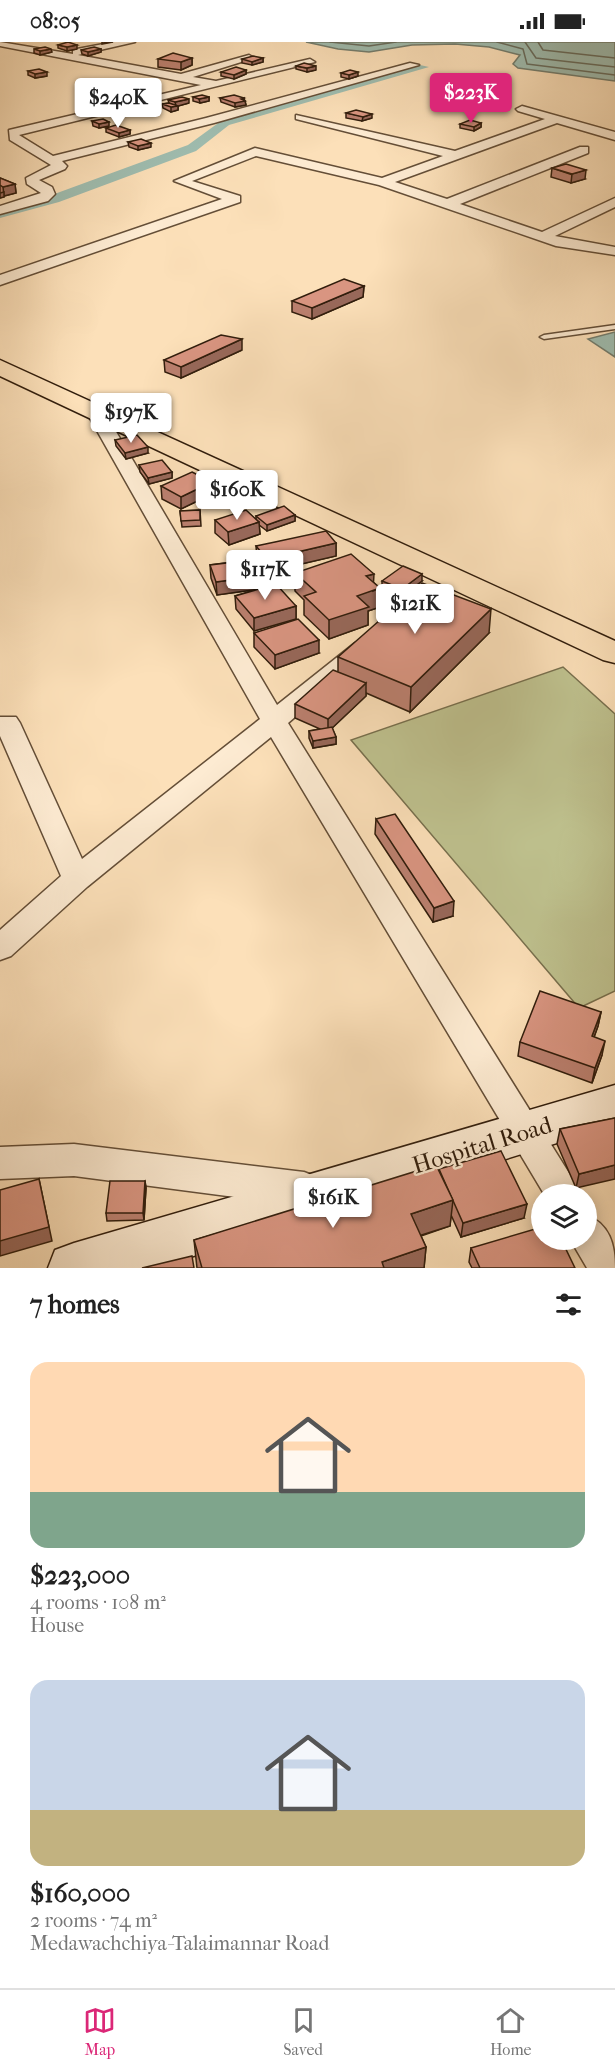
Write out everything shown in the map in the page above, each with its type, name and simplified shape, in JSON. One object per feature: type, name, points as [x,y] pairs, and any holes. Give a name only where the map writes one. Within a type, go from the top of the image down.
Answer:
[{"type":"highway","points":[[0,368],[443,582],[615,653]]},
{"type":"street","points":[[63,55],[130,42]]},
{"type":"street","points":[[0,43],[223,85]]},
{"type":"street","points":[[180,77],[249,58]]},
{"type":"street","points":[[0,210],[48,194],[46,190],[32,181],[32,178],[61,166],[14,137],[13,134],[223,85],[310,62]]},
{"type":"street","points":[[52,160],[210,121],[414,65]]},
{"type":"street","points":[[522,109],[615,135]]},
{"type":"street","points":[[300,117],[455,155]]},
{"type":"street","points":[[383,182],[555,119]]},
{"type":"street","points":[[447,204],[584,150]]},
{"type":"street","points":[[0,280],[235,199],[180,181],[255,152],[383,182],[561,243],[615,250]]},
{"type":"street","points":[[542,237],[615,202]]},
{"type":"street","points":[[96,413],[274,721],[558,1184]]},
{"type":"street","points":[[0,948],[77,879],[381,633]]},
{"type":"street","points":[[2,718],[77,879]]},
{"type":"street","name":"Hospital Road","points":[[82,1267],[615,1105]]},
{"type":"street","points":[[0,1163],[74,1160],[324,1192]]},
{"type":"street","points":[[597,1250],[608,1268]]},
{"type":"lane","points":[[544,337],[615,327]]},
{"type":"green space","points":[[563,667],[615,714],[615,991],[579,1008],[351,740]]},
{"type":"water","points":[[306,42],[615,42],[615,81],[518,68],[513,64],[520,55],[489,47],[455,44],[412,45],[369,52],[338,49]]},
{"type":"water","points":[[615,332],[615,357],[588,339]]},
{"type":"building","points":[[68,42],[77,45],[67,47],[58,45]]},
{"type":"building","points":[[45,47],[51,49],[40,51],[34,49]]},
{"type":"building","points":[[94,47],[101,49],[88,52],[81,50]]},
{"type":"building","points":[[173,53],[192,58],[181,62],[158,59]]},
{"type":"building","points":[[253,56],[263,58],[252,62],[242,59]]},
{"type":"building","points":[[304,63],[316,66],[307,68],[296,66]]},
{"type":"building","points":[[236,67],[246,70],[234,75],[221,72]]},
{"type":"building","points":[[39,69],[47,72],[35,74],[28,71]]},
{"type":"building","points":[[350,70],[358,72],[349,75],[341,73]]},
{"type":"building","points":[[127,80],[136,84],[125,87],[113,84]]},
{"type":"building","points":[[463,80],[482,85],[472,87],[448,83]]},
{"type":"building","points":[[202,95],[209,97],[199,99],[193,97]]},
{"type":"building","points":[[234,95],[244,98],[241,99],[245,101],[235,103],[220,98]]},
{"type":"building","points":[[182,97],[189,99],[175,102],[168,100]]},
{"type":"building","points":[[169,103],[178,106],[171,107],[162,104]]},
{"type":"building","points":[[356,110],[372,114],[363,117],[346,113]]},
{"type":"building","points":[[103,119],[109,122],[99,124],[92,121]]},
{"type":"building","points":[[470,120],[481,123],[474,127],[460,124]]},
{"type":"building","points":[[116,125],[130,130],[119,133],[106,128]]},
{"type":"building","points":[[141,139],[151,143],[138,146],[128,142]]},
{"type":"building","points":[[566,164],[586,170],[572,174],[552,168]]},
{"type":"building","points":[[0,178],[15,184],[3,187],[0,185]]},
{"type":"building","points":[[344,279],[364,286],[312,308],[292,301]]},
{"type":"building","points":[[221,335],[242,339],[181,367],[164,360]]},
{"type":"building","points":[[137,435],[148,447],[125,453],[115,440]]},
{"type":"building","points":[[162,460],[172,472],[148,478],[139,465]]},
{"type":"building","points":[[192,472],[212,482],[181,497],[161,486]]},
{"type":"building","points":[[284,506],[295,515],[267,525],[256,516]]},
{"type":"building","points":[[200,510],[200,520],[181,521],[180,511]]},
{"type":"building","points":[[246,510],[259,522],[228,532],[215,520]]},
{"type":"building","points":[[326,531],[336,543],[267,559],[256,546],[275,542]]},
{"type":"building","points":[[351,554],[374,574],[366,576],[380,588],[357,596],[369,607],[329,620],[304,596],[316,592],[295,573]]},
{"type":"building","points":[[261,559],[267,575],[216,582],[210,565]]},
{"type":"building","points":[[403,566],[422,574],[402,589],[382,581]]},
{"type":"building","points":[[422,583],[491,609],[411,687],[338,657]]},
{"type":"building","points":[[276,584],[296,606],[254,618],[235,596]]},
{"type":"building","points":[[298,619],[319,640],[275,655],[254,633]]},
{"type":"building","points":[[333,670],[366,683],[328,719],[295,704]]},
{"type":"building","points":[[332,727],[336,737],[313,741],[309,731]]},
{"type":"building","points":[[395,814],[454,901],[434,908],[376,819]]},
{"type":"building","points":[[540,991],[601,1012],[592,1036],[605,1041],[595,1068],[520,1042]]},
{"type":"building","points":[[615,1118],[615,1165],[579,1174],[560,1129]]},
{"type":"building","points":[[501,1151],[527,1204],[463,1223],[439,1169]]},
{"type":"building","points":[[436,1165],[453,1200],[411,1214],[426,1247],[382,1262],[384,1268],[202,1268],[194,1240]]},
{"type":"building","points":[[39,1179],[49,1227],[0,1241],[0,1190]]},
{"type":"building","points":[[110,1181],[145,1181],[143,1213],[106,1213]]},
{"type":"building","points":[[531,1230],[531,1250],[566,1250],[575,1268],[480,1268],[471,1248]]},
{"type":"building","points":[[192,1256],[194,1268],[142,1268]]},
{"type":"waterway","points":[[0,214],[54,199],[192,148],[225,123],[424,67]]}]
